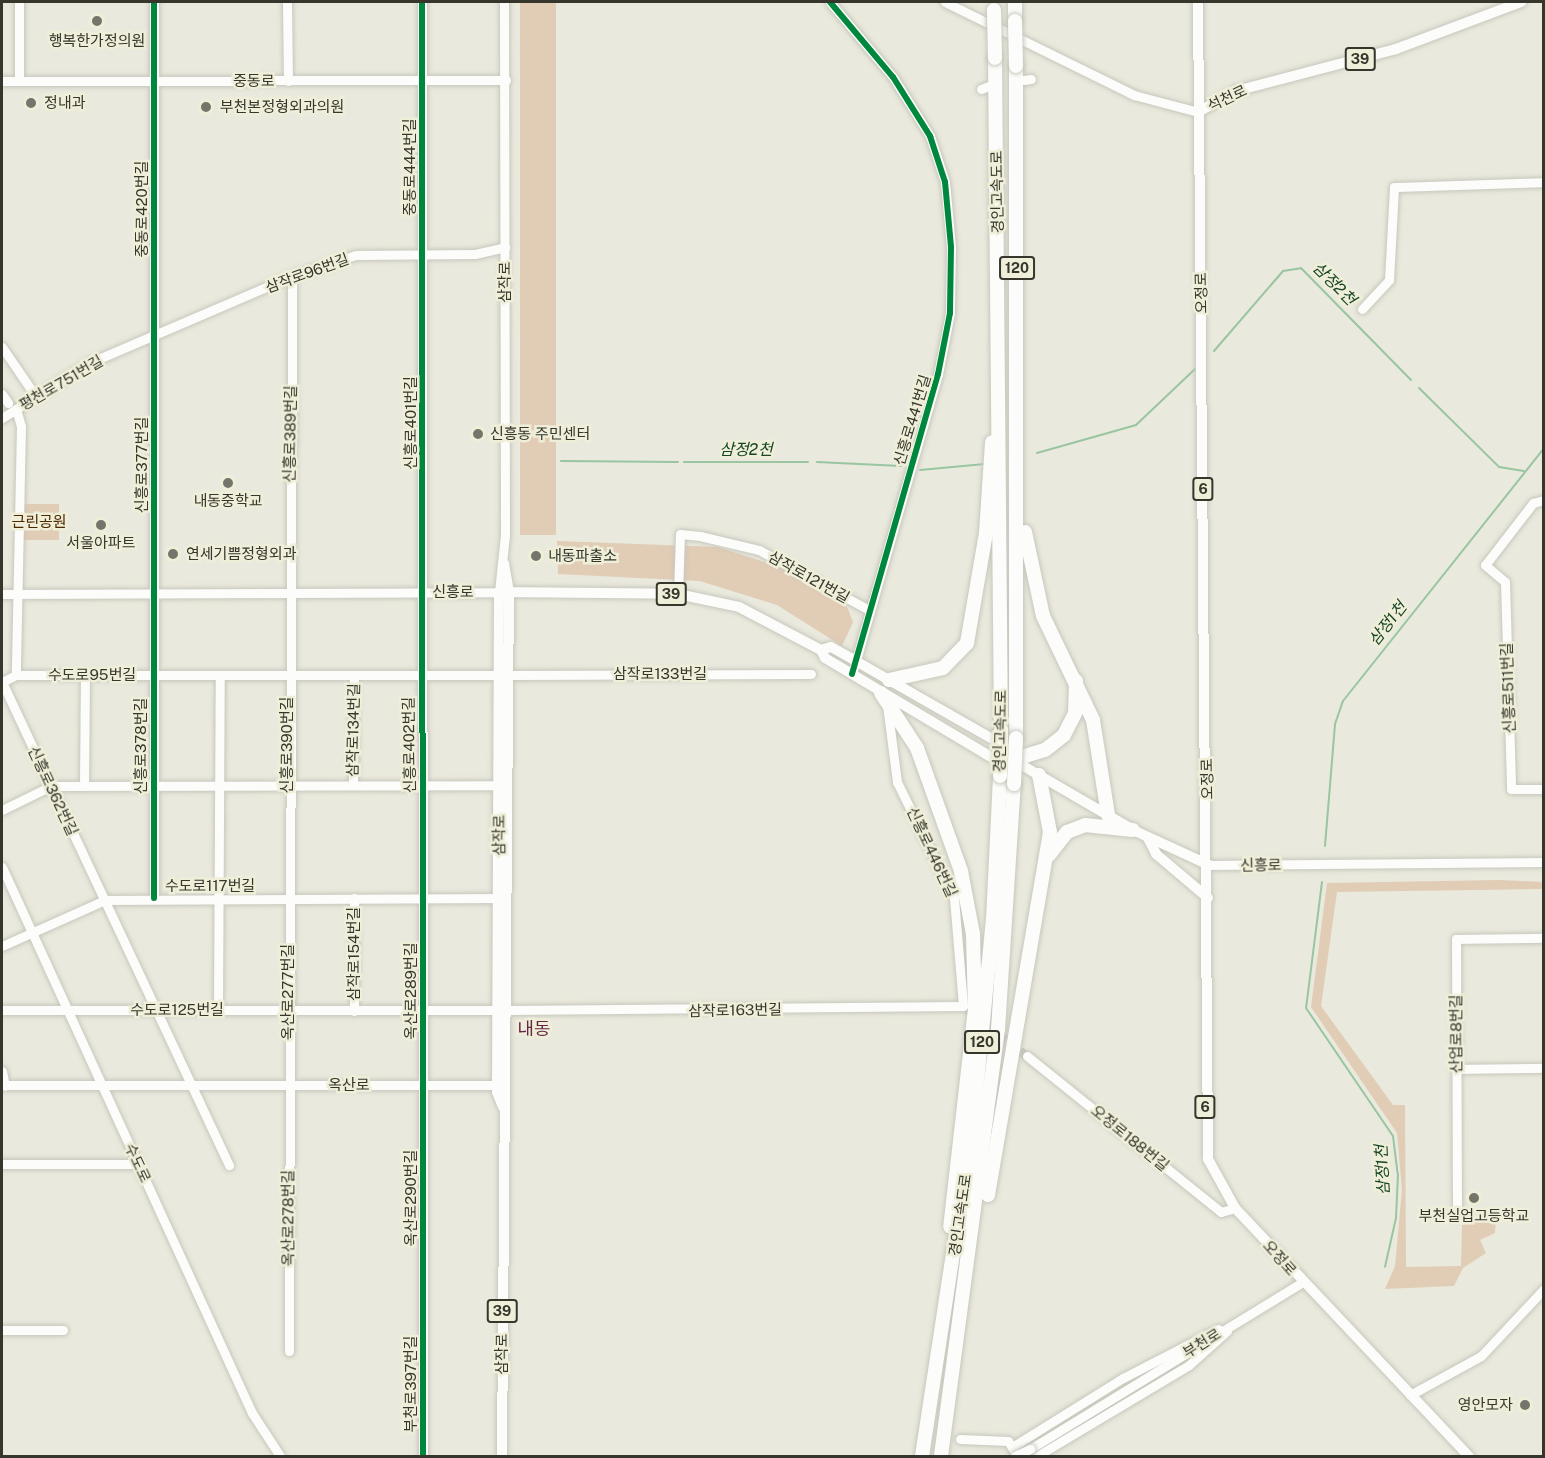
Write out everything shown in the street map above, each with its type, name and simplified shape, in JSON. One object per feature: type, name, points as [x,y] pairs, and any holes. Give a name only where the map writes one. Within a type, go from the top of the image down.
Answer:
[{"type":"highway","name":"경인고속도로","points":[[941,1456],[965,1306],[998,1029],[1014,784],[1019,470],[1015,2]]},
{"type":"highway","name":"경인고속도로","points":[[922,1456],[946,1306],[984,1017],[1000,776],[999,356],[994,6]]},
{"type":"highway","points":[[889,680],[943,668],[960,652],[974,626],[999,356]]},
{"type":"highway","points":[[1019,470],[1035,590],[1094,720],[1108,815]]},
{"type":"highway","points":[[1010,758],[1045,750],[1064,735],[1075,713],[1075,675]]},
{"type":"highway","points":[[884,697],[917,748],[961,871],[973,934],[975,1009],[951,1204],[946,1306]]},
{"type":"highway","points":[[965,1306],[1046,862],[1049,818],[1039,775]]},
{"type":"highway","points":[[1046,862],[1060,839],[1085,825],[1133,830]]},
{"type":"main road","name":"오정로","points":[[1198,2],[1209,866],[1205,1136],[1215,1181],[1235,1208],[1469,1456]]},
{"type":"main road","name":"석천로","points":[[1198,112],[1236,90],[1396,49],[1521,2]]},
{"type":"main road","name":"신흥로","points":[[504,592],[678,594],[739,607],[821,650],[825,658],[884,697],[993,758],[1010,758]]},
{"type":"main road","name":"삼작로","points":[[502,1456],[504,592]]},
{"type":"main road","name":"신흥로","points":[[821,650],[831,647],[998,742],[1010,758],[1133,830],[1209,866]]},
{"type":"main road","name":"삼작로","points":[[503,785],[499,898],[503,1010]]},
{"type":"main road","points":[[1148,838],[1156,854],[1208,898]]},
{"type":"street","points":[[19,2],[19,81]]},
{"type":"street","name":"중동로420번길","points":[[154,2],[154,337]]},
{"type":"street","points":[[287,2],[288,81]]},
{"type":"street","name":"중동로444번길","points":[[422,2],[422,254]]},
{"type":"street","name":"삼작로","points":[[504,592],[505,2]]},
{"type":"street","name":"신흥로441번길","points":[[830,2],[913,105],[945,182],[951,247],[945,344],[867,609],[852,674]]},
{"type":"street","name":"석천로","points":[[945,2],[1134,94],[1198,112]]},
{"type":"street","name":"중동로","points":[[2,81],[506,80]]},
{"type":"street","points":[[1362,309],[1389,280],[1389,195],[1394,187],[1544,182]]},
{"type":"street","name":"삼작로96번길","points":[[154,337],[292,276],[356,255],[422,254],[506,247]]},
{"type":"street","name":"신흥로401번길","points":[[422,254],[423,592]]},
{"type":"street","name":"신흥로389번길","points":[[287,592],[292,276]]},
{"type":"street","name":"평천로751번길","points":[[2,418],[12,406],[89,363],[154,337]]},
{"type":"street","name":"신흥로377번길","points":[[153,593],[154,337]]},
{"type":"street","points":[[2,347],[30,388]]},
{"type":"street","points":[[2,394],[12,406],[21,426],[16,675]]},
{"type":"street","name":"신흥로511번길","points":[[1544,500],[1533,503],[1485,565],[1505,582],[1511,789],[1544,789]]},
{"type":"street","name":"삼작로121번길","points":[[678,594],[680,534],[759,550],[867,609]]},
{"type":"street","name":"신흥로390번길","points":[[287,592],[288,898]]},
{"type":"street","name":"신흥로402번길","points":[[423,592],[421,675],[423,897]]},
{"type":"street","name":"신흥로","points":[[2,594],[504,592]]},
{"type":"street","name":"신흥로378번길","points":[[153,593],[154,898]]},
{"type":"street","name":"삼작로133번길","points":[[503,675],[811,674]]},
{"type":"street","name":"수도로95번길","points":[[2,682],[16,675],[287,675]]},
{"type":"street","points":[[84,786],[86,675]]},
{"type":"street","points":[[219,898],[220,675]]},
{"type":"street","name":"삼작로134번길","points":[[287,675],[503,675]]},
{"type":"street","name":"삼작로134번길","points":[[353,785],[354,675]]},
{"type":"street","name":"신흥로362번길","points":[[2,682],[190,1085]]},
{"type":"street","name":"신흥로446번길","points":[[884,697],[897,782],[919,819],[959,921],[965,1007]]},
{"type":"street","points":[[2,810],[51,786],[503,785]]},
{"type":"street","name":"신흥로","points":[[1209,866],[1544,862]]},
{"type":"street","name":"수도로","points":[[2,867],[252,1413],[280,1456]]},
{"type":"street","name":"옥산로289번길","points":[[423,897],[424,1085]]},
{"type":"street","name":"수도로117번길","points":[[219,898],[219,1010]]},
{"type":"street","name":"삼작로154번길","points":[[288,898],[499,898]]},
{"type":"street","name":"수도로117번길","points":[[2,946],[105,900],[288,898]]},
{"type":"street","name":"옥산로277번길","points":[[288,898],[288,1085]]},
{"type":"street","name":"삼작로154번길","points":[[354,898],[354,1011]]},
{"type":"street","name":"산업로8번길","points":[[1457,1216],[1456,939],[1544,938]]},
{"type":"street","name":"삼작로163번길","points":[[424,1012],[965,1007]]},
{"type":"street","name":"수도로125번길","points":[[2,1010],[424,1012]]},
{"type":"street","name":"오정로188번길","points":[[1027,1056],[1221,1212],[1235,1208]]},
{"type":"street","points":[[1456,1069],[1544,1068]]},
{"type":"street","points":[[2,1071],[3,1086]]},
{"type":"street","name":"옥산로","points":[[3,1086],[101,1084],[503,1085]]},
{"type":"street","points":[[190,1085],[229,1165]]},
{"type":"street","name":"옥산로278번길","points":[[288,1085],[288,1351]]},
{"type":"street","name":"옥산로290번길","points":[[423,1311],[424,1085]]},
{"type":"street","points":[[2,1164],[138,1164]]},
{"type":"street","name":"부천로","points":[[1013,1450],[1101,1405],[1303,1282]]},
{"type":"street","points":[[1410,1395],[1481,1356],[1544,1290]]},
{"type":"street","name":"부천로397번길","points":[[423,1311],[423,1456]]},
{"type":"street","points":[[960,1439],[1013,1450],[1022,1439],[1185,1343],[1232,1324]]},
{"type":"street","points":[[1037,1456],[1189,1365],[1232,1324]]},
{"type":"street","points":[[2,1330],[63,1330]]},
{"type":"green space","points":[[520,2],[556,2],[556,535],[520,535]]},
{"type":"green space","name":"근린공원","points":[[20,504],[59,504],[59,540],[20,540]]},
{"type":"green space","points":[[557,541],[718,547],[813,578],[847,607],[853,622],[842,646],[777,605],[700,581],[558,574]]},
{"type":"green space","points":[[1500,880],[1543,882],[1543,889],[1337,892],[1321,1006],[1393,1105],[1405,1105],[1406,1267],[1461,1266],[1462,1225],[1496,1217],[1495,1233],[1480,1240],[1486,1253],[1463,1268],[1454,1286],[1385,1289],[1395,1266],[1402,1190],[1397,1133],[1311,1007],[1327,883]]},
{"type":"waterway","name":"삼정2천","points":[[1214,351],[1283,271],[1301,268],[1411,380]]},
{"type":"waterway","name":"삼정2천","points":[[1037,453],[1136,425],[1195,369]]},
{"type":"waterway","name":"삼정2천","points":[[1419,388],[1499,467],[1524,471]]},
{"type":"waterway","name":"삼정1천","points":[[1325,846],[1335,724],[1343,701],[1544,448]]},
{"type":"waterway","name":"삼정2천","points":[[561,461],[678,462]]},
{"type":"waterway","name":"삼정2천","points":[[684,462],[808,462]]},
{"type":"waterway","name":"삼정2천","points":[[817,462],[901,466]]},
{"type":"waterway","name":"삼정2천","points":[[920,470],[985,464]]},
{"type":"waterway","name":"삼정1천","points":[[1322,882],[1306,1008],[1393,1136],[1398,1174],[1396,1218],[1385,1267]]},
{"type":"tunnel","points":[[967,1009],[1027,1056]]},
{"type":"cycle path","points":[[154,2],[154,898]]},
{"type":"cycle path","points":[[422,2],[423,1456]]},
{"type":"cycle path","points":[[830,2],[893,77],[930,136],[945,182],[951,247],[950,313],[938,374],[852,674]]},
{"type":"place","name":"행복한가정의원","points":[[97,21]]},
{"type":"place","name":"정내과","points":[[31,103]]},
{"type":"place","name":"부천본정형외과의원","points":[[206,107]]},
{"type":"place","name":"신흥동 주민센터","points":[[478,434]]},
{"type":"place","name":"내동중학교","points":[[228,483]]},
{"type":"place","name":"서울아파트","points":[[101,525]]},
{"type":"place","name":"연세기쁨정형외과","points":[[173,554]]},
{"type":"place","name":"내동파출소","points":[[536,556]]},
{"type":"place","name":"부천실업고등학교","points":[[1474,1198]]},
{"type":"place","name":"영안모자","points":[[1525,1405]]},
{"type":"district","name":"내동","points":[[534,1029]]}]
